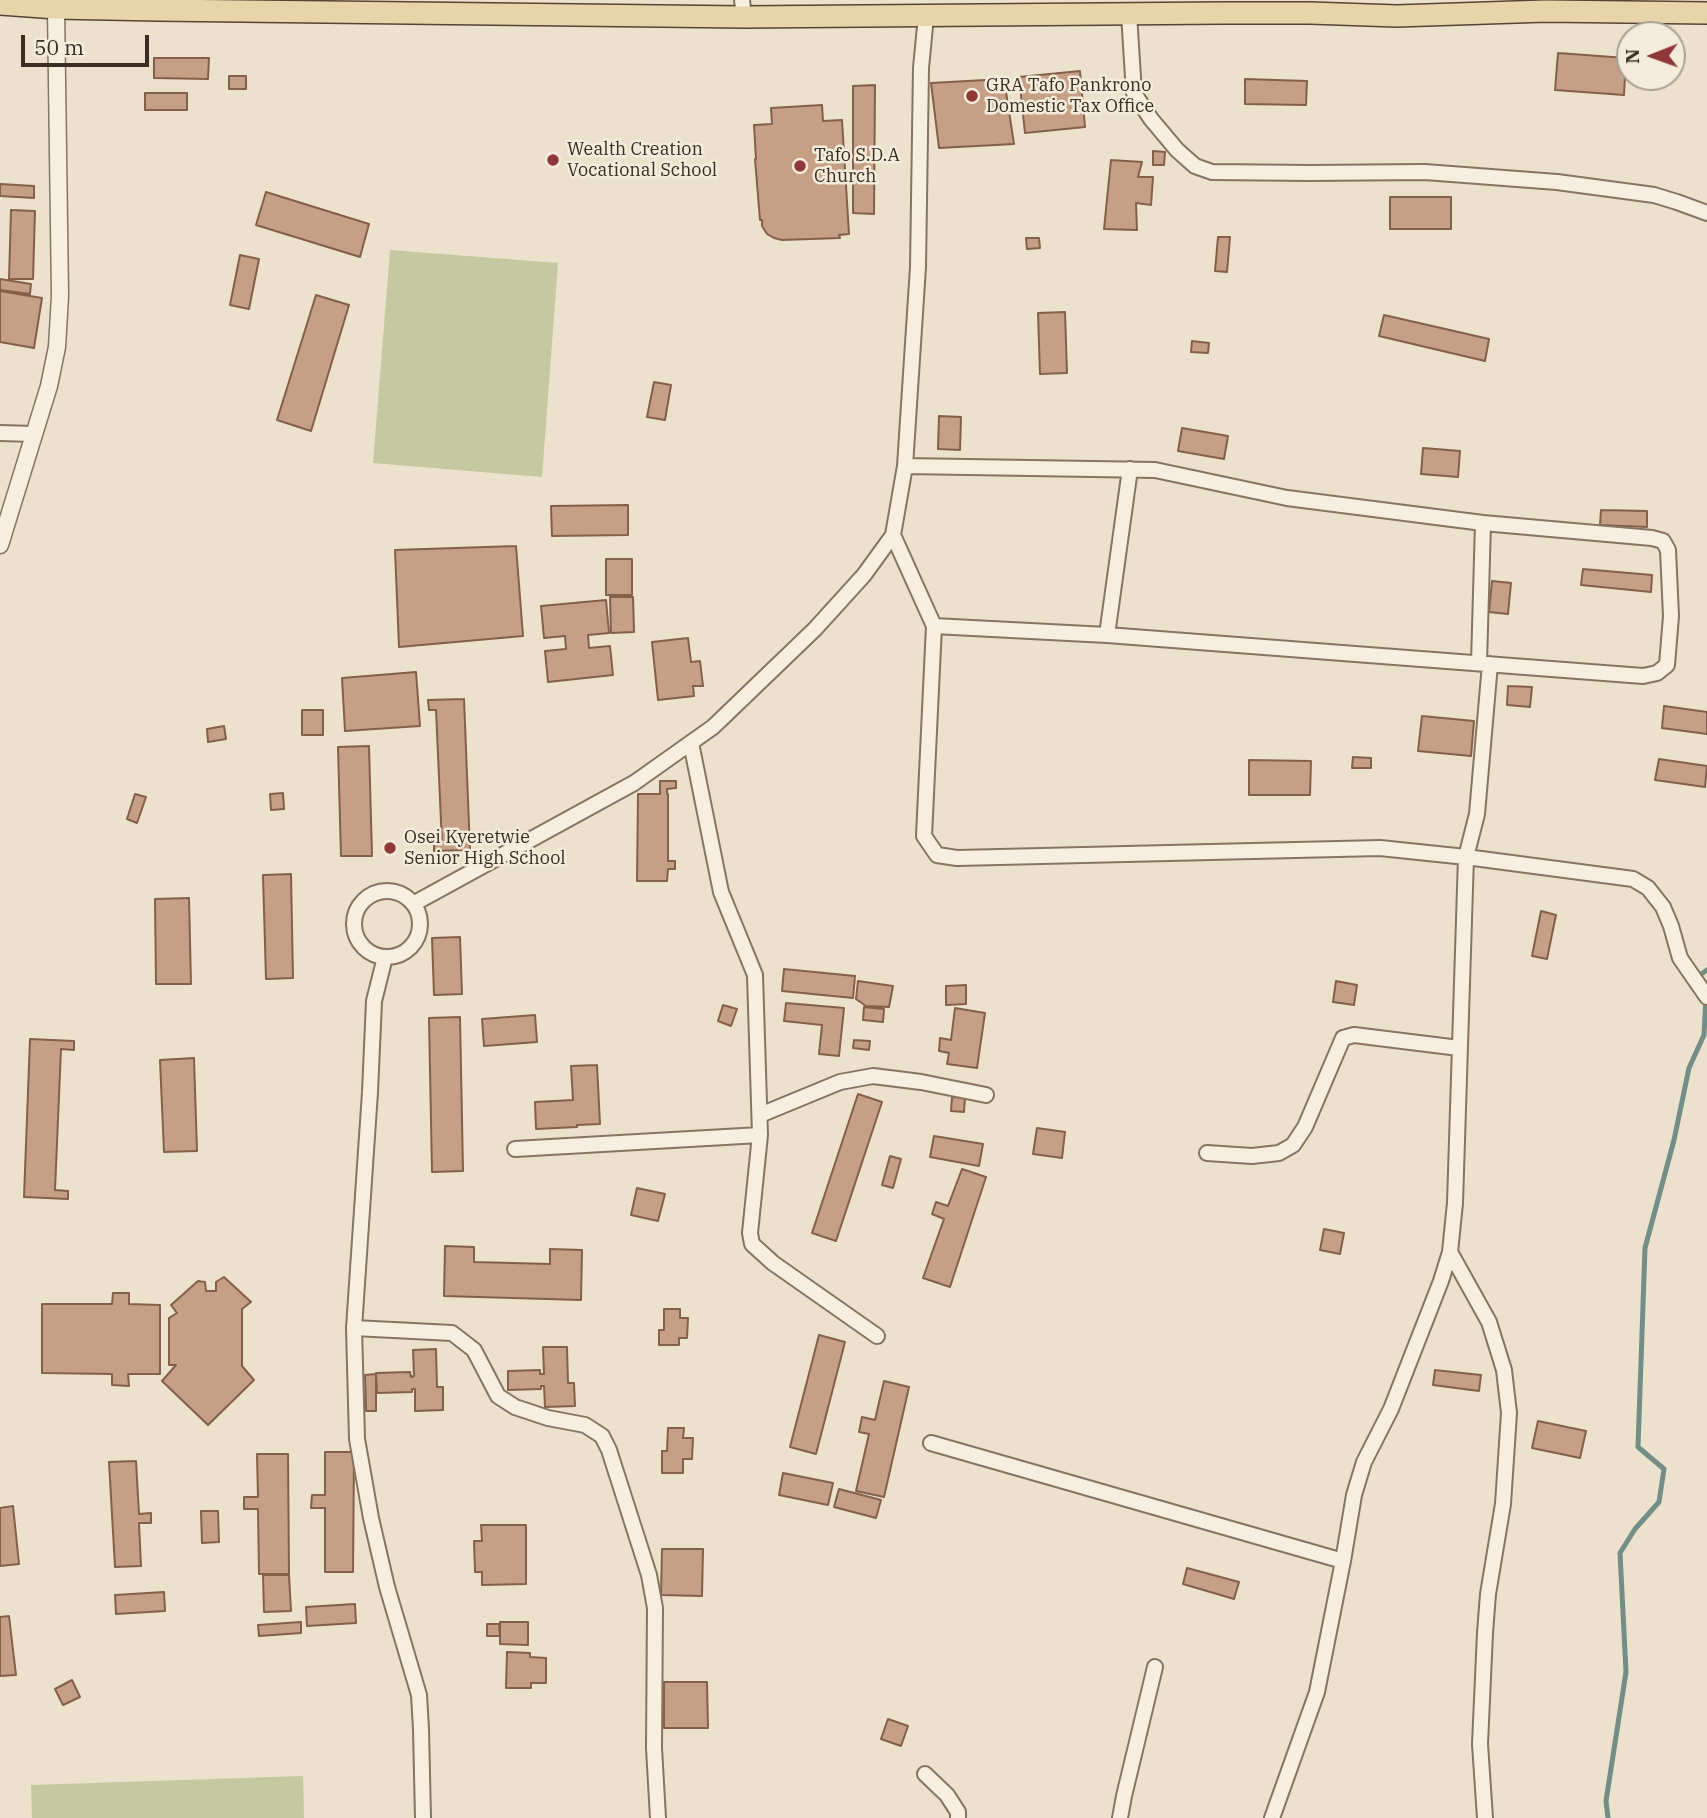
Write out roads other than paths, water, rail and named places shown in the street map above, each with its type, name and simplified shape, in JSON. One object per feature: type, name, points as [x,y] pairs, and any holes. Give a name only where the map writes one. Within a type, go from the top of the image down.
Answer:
[{"type":"main road","points":[[0,4],[56,8],[87,4],[743,8],[926,16],[1129,14],[1223,7],[1397,16],[1632,5],[1707,13]]},
{"type":"street","points":[[0,545],[49,386],[57,347],[60,296],[56,8]]},
{"type":"street","points":[[1129,14],[1134,93],[1177,150],[1195,166],[1212,172],[1425,172],[1556,182],[1654,195],[1707,213]]},
{"type":"street","points":[[413,904],[634,783],[713,727],[816,629],[864,575],[893,535],[905,466],[918,267],[921,68],[926,16]]},
{"type":"street","points":[[0,433],[34,434]]},
{"type":"street","points":[[905,466],[1155,470],[1287,498],[1483,523],[1652,538],[1663,541],[1668,550],[1671,616],[1667,665],[1657,673],[1643,676],[1107,635],[934,626]]},
{"type":"street","points":[[1107,635],[1130,469]]},
{"type":"street","points":[[1272,1818],[1317,1692],[1354,1495],[1364,1462],[1391,1409],[1450,1252],[1455,1203],[1466,857],[1477,814],[1485,664],[1483,523]]},
{"type":"street","points":[[893,535],[934,626],[924,836],[937,855],[957,858],[1380,848],[1633,879],[1648,888],[1663,907],[1680,958],[1707,997]]},
{"type":"street","points":[[691,743],[721,892],[755,975],[760,1135],[750,1233],[752,1244],[773,1263],[877,1336]]},
{"type":"street","points":[[389,891],[398,893],[413,904],[420,922],[416,940],[411,948],[403,953],[394,957],[376,956],[368,951],[356,936],[355,918],[358,909],[371,895],[389,891]]},
{"type":"street","points":[[385,957],[374,1001],[354,1328],[357,1439],[387,1587],[419,1695],[423,1818]]},
{"type":"street","points":[[1207,1153],[1252,1156],[1279,1153],[1293,1145],[1305,1128],[1343,1038],[1354,1035],[1459,1048]]},
{"type":"street","points":[[760,1115],[839,1082],[873,1076],[986,1095]]},
{"type":"street","points":[[515,1149],[760,1135]]},
{"type":"street","points":[[1450,1252],[1489,1322],[1504,1370],[1509,1413],[1503,1504],[1488,1594],[1485,1633],[1480,1744],[1485,1818]]},
{"type":"street","points":[[354,1328],[452,1333],[474,1350],[498,1396],[515,1407],[548,1418],[585,1425],[602,1436],[609,1450],[649,1575],[655,1608],[654,1748],[658,1818]]},
{"type":"street","points":[[931,1444],[1343,1561]]},
{"type":"street","points":[[1120,1818],[1154,1667]]},
{"type":"street","points":[[925,1774],[947,1795],[958,1812],[958,1818]]},
{"type":"waterway","points":[[1697,978],[1707,970]]},
{"type":"waterway","points":[[1608,1818],[1606,1801],[1626,1672],[1620,1553],[1635,1529],[1659,1502],[1664,1469],[1638,1447],[1645,1248],[1674,1140],[1689,1068],[1704,1035],[1706,997]]},
{"type":"place","name":"GRA Tafo Pankrono Domestic Tax Office","points":[[972,96]]},
{"type":"place","name":"Wealth Creation Vocational School","points":[[553,160]]},
{"type":"place","name":"Tafo S.D.A Church","points":[[800,166]]},
{"type":"place","name":"Osei Kyeretwie Senior High School","points":[[390,848]]}]
